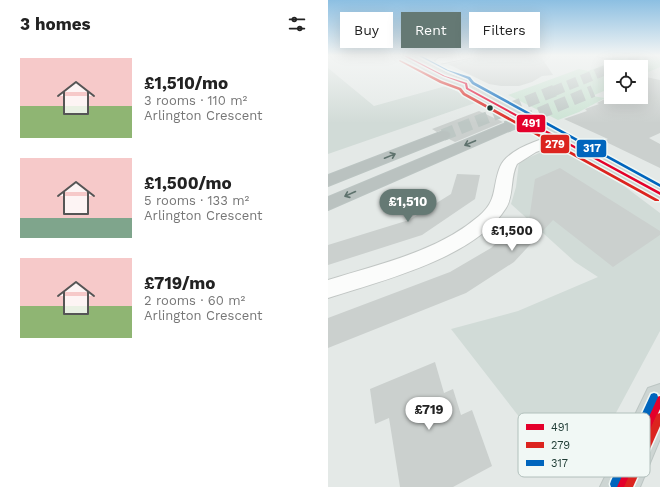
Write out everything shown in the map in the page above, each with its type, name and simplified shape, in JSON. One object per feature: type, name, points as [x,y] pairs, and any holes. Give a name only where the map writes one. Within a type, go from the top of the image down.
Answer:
[{"type":"highway","points":[[328,204],[506,127]]},
{"type":"highway","points":[[328,181],[443,135]]},
{"type":"main road","points":[[445,78],[446,81],[457,86],[467,88],[659,191]]},
{"type":"main road","points":[[650,422],[660,400]]},
{"type":"main road","points":[[620,487],[625,477]]},
{"type":"street","points":[[328,289],[421,258],[454,243],[468,234],[493,213],[499,205],[510,162],[517,156],[560,138]]},
{"type":"shaded area","points":[[328,78],[340,78],[374,106],[446,86],[478,102],[328,154]]},
{"type":"shaded area","points":[[555,146],[624,186],[660,213],[660,331],[616,413],[518,413],[518,415],[451,329],[518,311],[598,277],[575,262],[511,204],[516,187],[519,162]]},
{"type":"green space","points":[[555,78],[604,78],[604,91],[592,96],[604,99],[579,112],[558,120],[508,95]]},
{"type":"building","points":[[476,78],[539,78],[532,82],[519,86],[489,84]]},
{"type":"building","points":[[648,78],[660,80],[660,133],[649,138],[660,144],[660,168],[604,141],[608,139],[564,119],[587,111],[585,109],[599,104],[597,103],[604,100],[604,104],[648,104]]},
{"type":"building","points":[[479,111],[503,122],[455,142],[449,139],[451,134],[448,131],[442,130],[437,132],[432,129]]},
{"type":"building","points":[[560,168],[660,231],[660,235],[613,267],[553,220],[514,262],[466,293],[328,348],[328,318],[450,272],[491,248],[518,222],[528,227],[535,179]]},
{"type":"building","points":[[457,174],[480,175],[475,199],[422,235],[328,265],[328,245],[409,220],[451,194]]},
{"type":"building","points":[[435,362],[444,393],[453,389],[461,415],[472,410],[492,466],[453,487],[400,487],[389,418],[375,424],[370,389]]},
{"type":"tunnel","points":[[554,91],[587,78]]},
{"type":"tunnel","points":[[443,135],[556,90]]},
{"type":"tunnel","points":[[506,127],[593,91]]},
{"type":"transit line","name":"279","points":[[433,78],[460,89],[464,94],[657,200]]},
{"type":"transit line","name":"491","points":[[449,78],[466,84],[467,88],[660,194]]},
{"type":"transit line","name":"317","points":[[468,78],[473,83],[660,186]]},
{"type":"transit line","name":"317","points":[[647,413],[654,397]]},
{"type":"transit line","name":"491","points":[[650,422],[660,400]]},
{"type":"transit line","name":"279","points":[[650,439],[660,417]]},
{"type":"transit line","name":"317","points":[[614,484],[617,477]]},
{"type":"transit line","name":"491","points":[[620,487],[625,477]]},
{"type":"transit line","name":"279","points":[[628,487],[633,477]]}]
